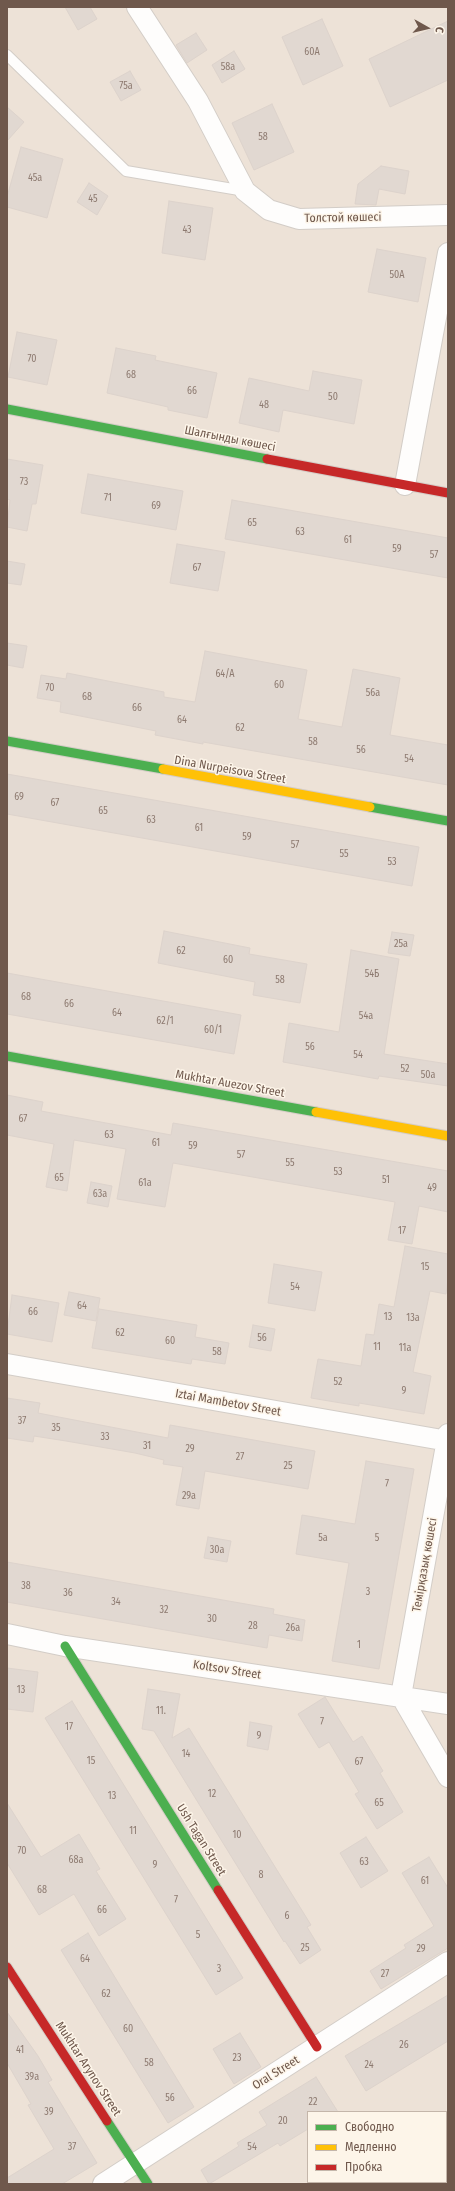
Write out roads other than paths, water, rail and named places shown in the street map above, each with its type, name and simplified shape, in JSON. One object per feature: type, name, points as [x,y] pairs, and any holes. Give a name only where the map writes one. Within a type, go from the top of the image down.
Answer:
[{"type":"street","points":[[137,7],[198,102],[245,191]]},
{"type":"street","name":"Толстой көшесі","points":[[245,191],[269,210],[299,219],[448,215]]},
{"type":"street","points":[[405,485],[448,253]]},
{"type":"street","name":"Шалғынды көшесі","points":[[7,409],[448,494]]},
{"type":"street","name":"Dina Nurpeisova Street","points":[[7,742],[448,821]]},
{"type":"street","name":"Mukhtar Auezov Street","points":[[7,1056],[448,1136]]},
{"type":"street","name":"Iztai Mambetov Street","points":[[7,1364],[448,1439]]},
{"type":"street","name":"Темірқазық көшесі","points":[[401,1696],[448,1439]]},
{"type":"street","name":"Koltsov Street","points":[[7,1634],[65,1646],[448,1704]]},
{"type":"street","name":"Ush Tagan Street","points":[[65,1646],[317,2047]]},
{"type":"street","points":[[401,1696],[448,1777]]},
{"type":"street","name":"Oral Street","points":[[103,2184],[448,1962]]},
{"type":"street","name":"Mukhtar Arynov Street","points":[[7,1967],[148,2184]]},
{"type":"lane","points":[[7,55],[126,171],[245,191]]}]
